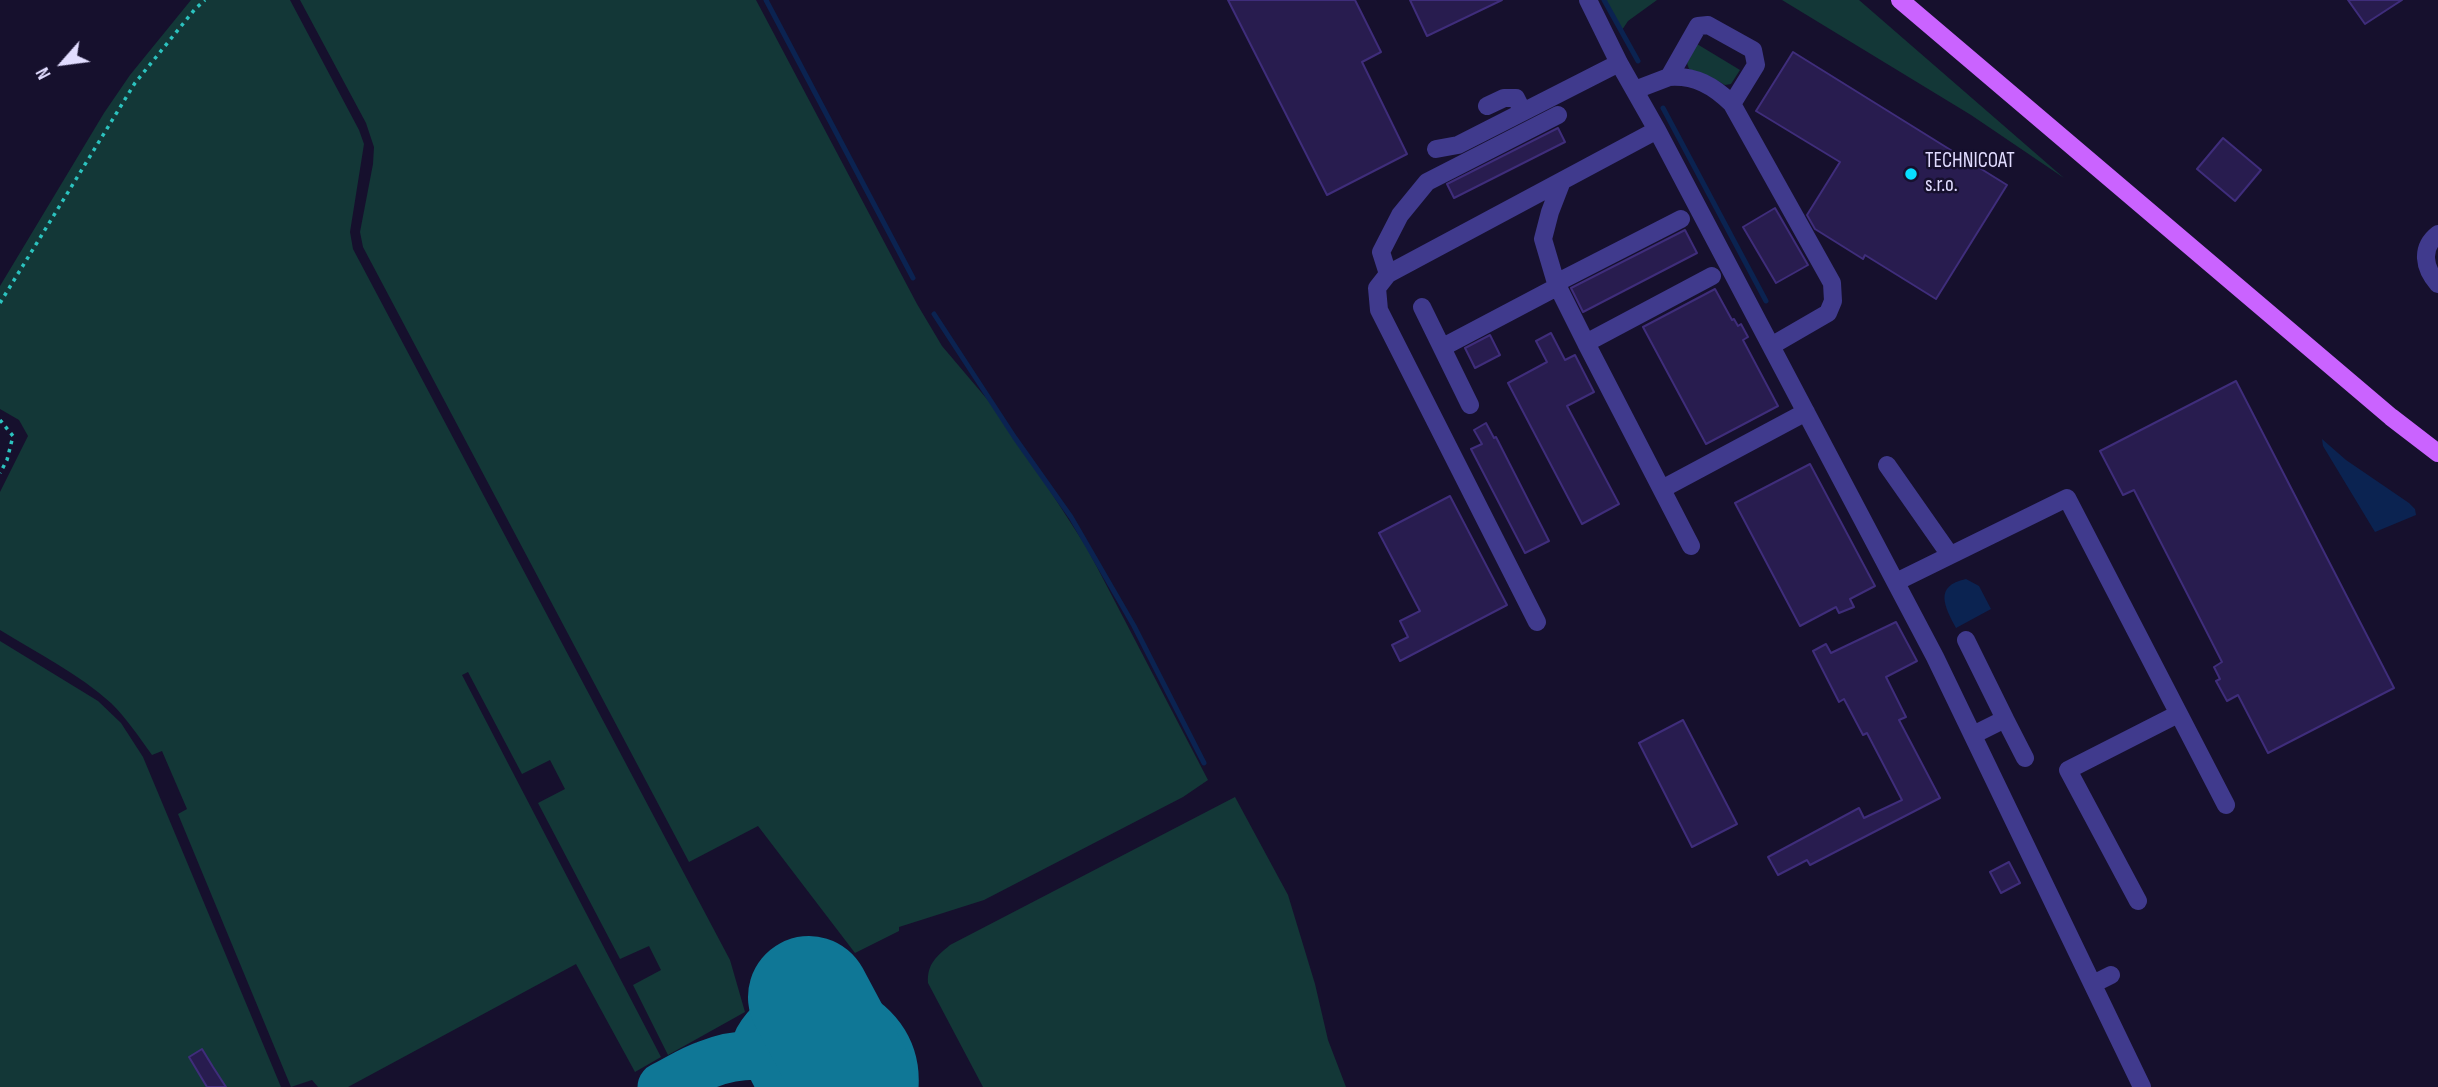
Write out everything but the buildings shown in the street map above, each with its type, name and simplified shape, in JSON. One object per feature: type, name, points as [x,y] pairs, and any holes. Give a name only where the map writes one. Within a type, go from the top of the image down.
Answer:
[{"type":"main road","points":[[1900,0],[2381,408],[2438,453]]},
{"type":"street","points":[[1588,0],[1896,582],[1973,735],[2142,1087]]},
{"type":"street","points":[[1669,77],[1698,26],[1708,25],[1753,50],[1756,65],[1732,104]]},
{"type":"street","points":[[1388,274],[1381,252],[1400,215],[1427,182],[1505,132],[1523,112],[1619,63]]},
{"type":"street","points":[[1635,90],[1669,77],[1688,77],[1720,92],[1732,104],[1832,283],[1833,301],[1828,313],[1771,346]]},
{"type":"street","points":[[1487,106],[1504,98],[1516,98],[1523,112]]},
{"type":"street","points":[[1436,149],[1505,132],[1559,114]]},
{"type":"street","points":[[1537,622],[1380,310],[1377,288],[1388,274],[1657,130]]},
{"type":"street","points":[[1562,181],[1543,239],[1556,283],[1690,545]]},
{"type":"street","points":[[1443,347],[1553,289],[1556,283],[1681,219]]},
{"type":"street","points":[[2438,234],[2427,246],[2425,263],[2438,284]]},
{"type":"street","points":[[1586,343],[1712,276]]},
{"type":"street","points":[[1422,307],[1470,405]]},
{"type":"street","points":[[1662,489],[1807,412]]},
{"type":"street","points":[[1887,465],[1950,555]]},
{"type":"street","points":[[1896,582],[2067,498],[2225,805]]},
{"type":"street","points":[[1966,640],[2025,758]]},
{"type":"street","points":[[2138,901],[2068,770],[2178,714]]},
{"type":"street","points":[[1973,735],[2005,719]]},
{"type":"street","points":[[2093,984],[2111,975]]},
{"type":"path","points":[[0,303],[135,83],[205,0]]},
{"type":"path","points":[[0,420],[13,436],[7,460],[0,473]]},
{"type":"green space","points":[[191,0],[290,0],[364,144],[350,232],[353,249],[730,960],[745,1012],[668,1055],[633,985],[661,970],[649,946],[620,959],[538,803],[565,789],[550,760],[522,774],[468,672],[462,675],[661,1057],[635,1072],[576,964],[348,1087],[318,1087],[312,1080],[291,1087],[178,814],[187,809],[162,751],[152,755],[122,715],[99,692],[0,630],[0,492],[28,436],[19,420],[0,409],[0,286],[104,113],[130,75]]},
{"type":"green space","points":[[300,0],[756,0],[917,304],[942,346],[992,405],[1023,449],[1087,548],[1208,780],[1183,797],[984,900],[899,927],[899,931],[855,953],[758,826],[689,862],[363,247],[360,232],[374,147],[366,123]]},
{"type":"green space","points":[[1606,0],[1657,0],[1628,21],[1622,30]]},
{"type":"green space","points":[[1782,0],[1859,0],[2064,178],[1971,115]]},
{"type":"green space","points":[[1697,44],[1740,70],[1731,84],[1725,85],[1689,69],[1687,63]]},
{"type":"green space","points":[[0,641],[98,701],[121,723],[143,757],[281,1087],[0,1087]]},
{"type":"green space","points":[[1235,797],[1288,895],[1315,984],[1328,1040],[1346,1087],[983,1087],[928,983],[929,971],[937,957],[950,945]]},
{"type":"water","points":[[2322,439],[2346,460],[2409,503],[2415,509],[2416,515],[2375,532],[2323,446]]},
{"type":"water","points":[[1966,579],[1979,586],[1991,609],[1956,628],[1948,612],[1945,592],[1956,582]]},
{"type":"waterway","points":[[766,0],[913,278]]},
{"type":"waterway","points":[[1604,0],[1638,61]]},
{"type":"waterway","points":[[1663,108],[1766,301]]},
{"type":"waterway","points":[[934,314],[1015,438],[1071,517],[1134,626],[1204,763]]},
{"type":"taxiway","points":[[782,1087],[758,1040],[775,1020],[796,1009],[819,1006],[842,1010],[864,1021],[881,1038],[891,1060],[894,1087]]},
{"type":"taxiway","points":[[662,1087],[724,1059],[759,1055],[794,1061],[827,1076],[842,1087]]},
{"type":"runway","points":[[809,997],[857,1087]]},
{"type":"place","name":"TECHNICOAT s.r.o.","points":[[1911,174]]}]
